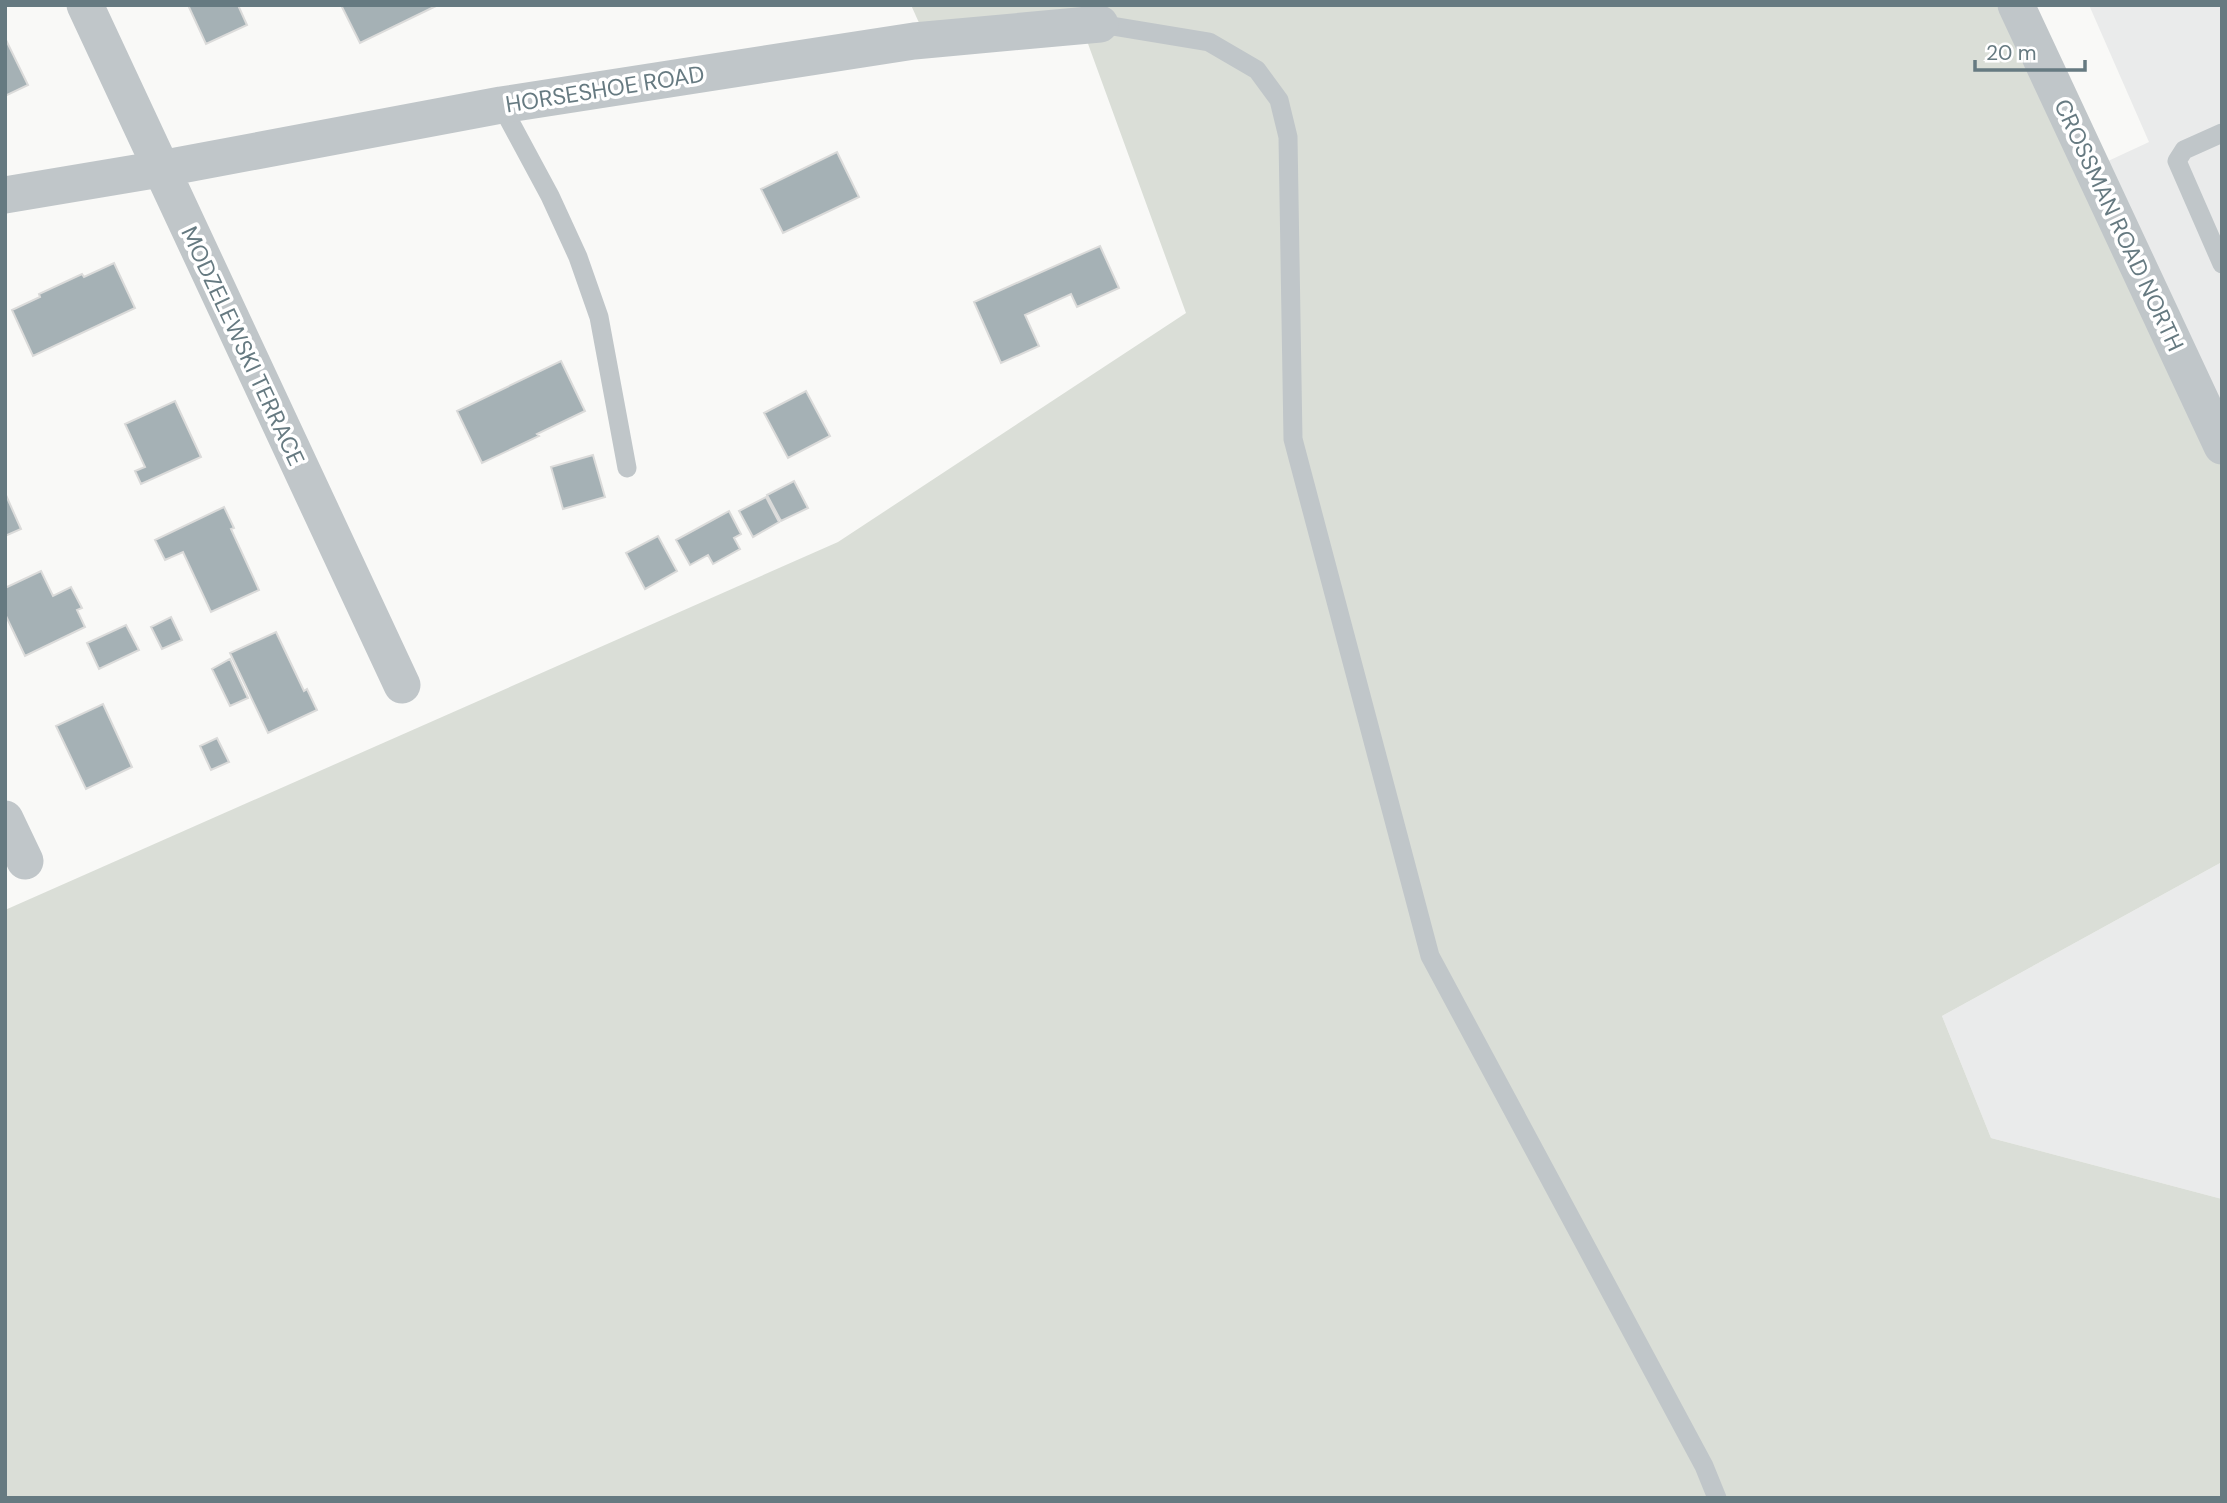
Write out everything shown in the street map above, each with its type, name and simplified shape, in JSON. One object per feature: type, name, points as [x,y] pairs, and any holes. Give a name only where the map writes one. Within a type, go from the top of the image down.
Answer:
[{"type":"street","name":"MODZELEWSKI TERRACE","points":[[85,5],[402,685]]},
{"type":"street","name":"CROSSMAN ROAD NORTH","points":[[2016,5],[2222,446]]},
{"type":"street","name":"HORSESHOE ROAD","points":[[5,195],[501,105],[914,41],[1100,24]]},
{"type":"street","points":[[5,819],[25,861]]},
{"type":"lane","name":"HORSESHOE ROAD","points":[[1100,24],[1209,42],[1257,70],[1279,100],[1288,137],[1293,439],[1430,956],[1704,1466],[1717,1498]]},
{"type":"lane","points":[[501,105],[550,196],[578,257],[599,317],[627,468]]},
{"type":"lane","points":[[2222,134],[2184,150],[2177,161],[2222,264]]},
{"type":"shaded area","points":[[911,5],[2016,5],[2222,446],[2222,862],[1942,1016],[1991,1138],[2222,1199],[2222,1498],[5,1498],[5,910],[838,542],[1186,313],[1079,19],[929,45]]},
{"type":"shaded area","points":[[2089,5],[2222,5],[2222,446],[2093,168],[2149,142]]},
{"type":"shaded area","points":[[2222,862],[2222,1199],[1991,1138],[1942,1016]]},
{"type":"building","points":[[188,5],[238,5],[247,25],[206,44]]},
{"type":"building","points":[[341,5],[438,5],[360,43]]},
{"type":"building","points":[[5,38],[28,85],[5,96]]},
{"type":"building","points":[[837,152],[859,197],[783,233],[761,189]]},
{"type":"building","points":[[1100,246],[1119,288],[1077,307],[1071,294],[1025,315],[1039,346],[1001,363],[974,302]]},
{"type":"building","points":[[114,263],[135,308],[33,356],[12,310],[82,274],[84,277]]},
{"type":"building","points":[[561,361],[585,411],[482,463],[457,411]]},
{"type":"building","points":[[806,391],[830,436],[788,458],[764,413]]},
{"type":"building","points":[[175,401],[201,457],[141,484],[135,471],[145,467],[125,424]]},
{"type":"building","points":[[593,455],[605,497],[563,509],[551,467]]},
{"type":"building","points":[[794,481],[808,508],[781,521],[767,495]]},
{"type":"building","points":[[5,493],[21,529],[5,536]]},
{"type":"building","points":[[766,497],[779,522],[753,537],[739,511]]},
{"type":"building","points":[[224,507],[259,590],[211,612],[183,552],[165,560],[155,540]]},
{"type":"building","points":[[729,511],[741,534],[734,538],[740,549],[713,564],[708,555],[690,565],[676,540]]},
{"type":"building","points":[[658,536],[677,571],[645,589],[626,553]]},
{"type":"building","points":[[41,571],[53,596],[71,587],[82,608],[77,610],[85,627],[25,656],[5,614],[5,588]]},
{"type":"building","points":[[171,617],[182,640],[162,649],[151,627]]},
{"type":"building","points":[[126,625],[139,650],[99,669],[87,643]]},
{"type":"building","points":[[276,632],[304,691],[307,689],[317,710],[268,733],[230,653]]},
{"type":"building","points":[[230,659],[248,698],[230,706],[212,669]]},
{"type":"building","points":[[103,704],[132,767],[86,789],[56,726]]},
{"type":"building","points":[[217,738],[229,762],[211,770],[200,746]]}]
